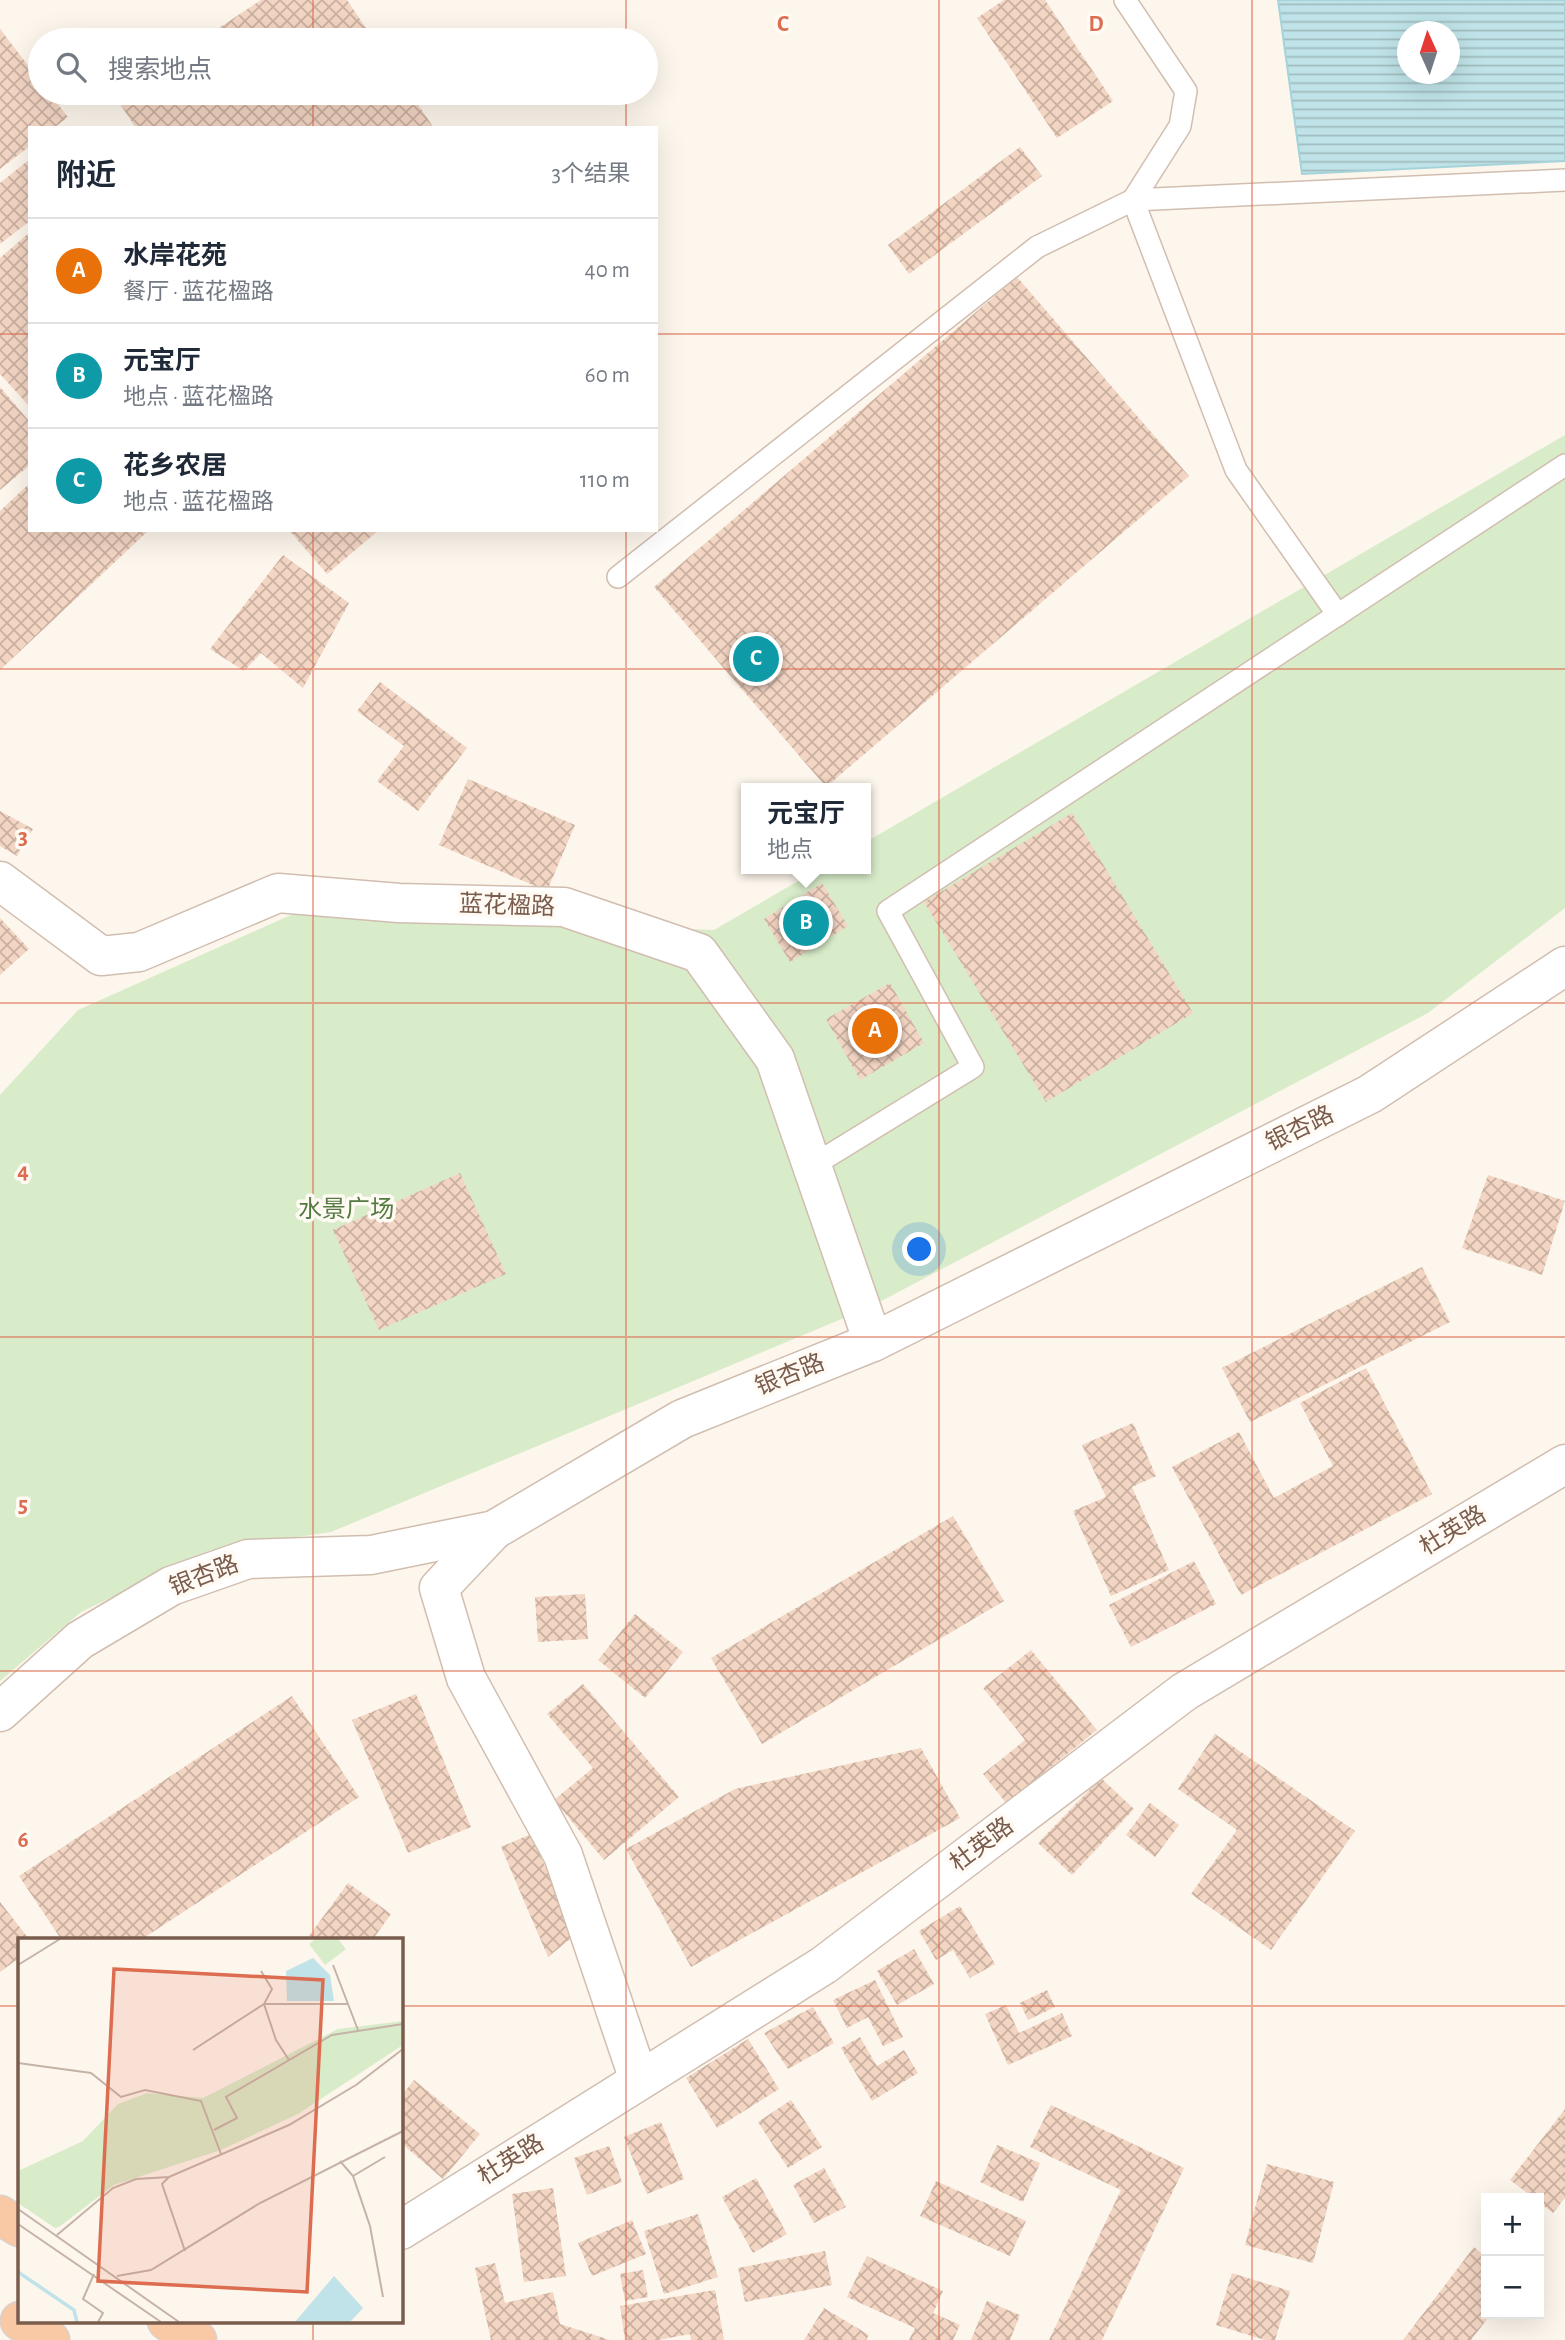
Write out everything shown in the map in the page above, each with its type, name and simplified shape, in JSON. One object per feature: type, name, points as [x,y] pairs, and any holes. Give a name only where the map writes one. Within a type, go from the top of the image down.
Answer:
[{"type":"highway","points":[[0,2215],[18,2226]]},
{"type":"highway","points":[[0,2308],[18,2319]]},
{"type":"highway","points":[[23,2322],[50,2340]]},
{"type":"highway","points":[[169,2322],[197,2340]]},
{"type":"street","name":"蓝花楹路","points":[[0,881],[101,956],[139,952],[278,893],[398,903],[564,907],[699,953],[775,1059],[873,1342]]},
{"type":"street","name":"银杏路","points":[[0,1712],[80,1640],[170,1586],[248,1559],[371,1555],[494,1530],[682,1419],[873,1342],[1370,1094],[1565,966]]},
{"type":"street","name":"杜英路","points":[[402,2229],[824,1965],[1184,1692],[1565,1464]]},
{"type":"street","points":[[494,1530],[439,1588],[466,1678],[563,1855],[639,2080]]},
{"type":"lane","points":[[1125,0],[1186,91],[1180,126],[1133,200]]},
{"type":"lane","points":[[618,577],[1037,247],[1133,200],[1565,180]]},
{"type":"lane","points":[[1133,200],[1236,470],[1338,615]]},
{"type":"lane","points":[[812,1166],[974,1067],[888,911],[1565,465]]},
{"type":"green space","name":"水景广场","points":[[1565,435],[1565,908],[1428,1013],[868,1308],[331,1532],[211,1550],[81,1612],[0,1681],[0,1095],[78,1010],[293,914],[714,930],[810,874],[871,874],[871,839]]},
{"type":"water","points":[[1278,0],[1565,0],[1565,161],[1302,174]]},
{"type":"building","points":[[261,0],[347,0],[366,28],[219,28]]},
{"type":"building","points":[[1004,0],[1045,0],[1113,101],[1057,138],[977,18]]},
{"type":"building","points":[[0,29],[28,65],[28,105],[58,105],[68,117],[57,126],[28,126],[28,148],[0,169]]},
{"type":"building","points":[[121,105],[418,105],[433,126],[135,126]]},
{"type":"building","points":[[1020,147],[1042,176],[909,274],[888,245]]},
{"type":"building","points":[[28,161],[28,223],[0,244],[0,183]]},
{"type":"building","points":[[28,234],[28,405],[0,374],[0,258]]},
{"type":"building","points":[[1017,277],[1189,476],[831,783],[823,783],[654,587]]},
{"type":"building","points":[[0,387],[28,420],[28,467],[0,490]]},
{"type":"building","points":[[28,485],[28,532],[147,532],[0,670],[0,511]]},
{"type":"building","points":[[291,532],[377,532],[327,574]]},
{"type":"building","points":[[283,555],[349,603],[303,688],[261,653],[244,671],[210,649]]},
{"type":"building","points":[[380,682],[467,748],[418,811],[377,781],[404,746],[357,711]]},
{"type":"building","points":[[468,779],[575,825],[547,891],[439,845]]},
{"type":"building","points":[[0,811],[33,829],[17,856],[0,846]]},
{"type":"building","points":[[1072,813],[1193,1013],[1046,1102],[924,902]]},
{"type":"building","points":[[822,883],[848,926],[790,962],[764,919]]},
{"type":"building","points":[[0,918],[29,949],[0,975]]},
{"type":"building","points":[[890,983],[924,1043],[860,1080],[826,1019]]},
{"type":"building","points":[[460,1173],[506,1274],[379,1330],[333,1230]]},
{"type":"building","points":[[1488,1175],[1565,1201],[1542,1275],[1462,1248]]},
{"type":"building","points":[[1422,1267],[1450,1322],[1250,1422],[1222,1368]]},
{"type":"building","points":[[1366,1368],[1432,1494],[1241,1595],[1172,1467],[1239,1432],[1274,1498],[1333,1466],[1300,1403]]},
{"type":"building","points":[[1133,1423],[1156,1476],[1132,1487],[1169,1570],[1111,1596],[1073,1511],[1106,1497],[1082,1445]]},
{"type":"building","points":[[953,1516],[1004,1601],[762,1744],[711,1658]]},
{"type":"building","points":[[1194,1561],[1216,1604],[1131,1647],[1109,1605]]},
{"type":"building","points":[[585,1594],[588,1639],[538,1642],[535,1597]]},
{"type":"building","points":[[635,1614],[683,1652],[645,1698],[598,1660]]},
{"type":"building","points":[[1031,1650],[1097,1730],[1006,1803],[983,1774],[1025,1740],[983,1688]]},
{"type":"building","points":[[583,1684],[679,1797],[604,1860],[554,1800],[593,1768],[547,1714]]},
{"type":"building","points":[[416,1694],[471,1827],[408,1853],[352,1720]]},
{"type":"building","points":[[292,1696],[359,1797],[144,1938],[60,1938],[19,1876]]},
{"type":"building","points":[[1215,1734],[1355,1831],[1271,1950],[1191,1894],[1237,1830],[1178,1789]]},
{"type":"building","points":[[921,1748],[960,1818],[691,1967],[626,1849],[735,1789]]},
{"type":"building","points":[[1101,1778],[1134,1809],[1072,1875],[1038,1843]]},
{"type":"building","points":[[1150,1803],[1179,1825],[1155,1857],[1126,1835]]},
{"type":"building","points":[[531,1834],[575,1935],[548,1957],[501,1847]]},
{"type":"building","points":[[348,1883],[391,1914],[374,1938],[309,1936]]},
{"type":"building","points":[[0,1902],[28,1938],[18,1938],[18,1959],[0,1972]]},
{"type":"building","points":[[960,1906],[995,1964],[970,1978],[953,1950],[936,1960],[919,1931]]},
{"type":"building","points":[[914,1949],[934,1984],[897,2005],[877,1971]]},
{"type":"building","points":[[875,1980],[903,2037],[883,2046],[868,2017],[847,2028],[833,2000]]},
{"type":"building","points":[[1047,1990],[1055,2007],[1028,2020],[1020,2003]]},
{"type":"building","points":[[1006,2005],[1019,2033],[1062,2013],[1072,2036],[1008,2065],[985,2014]]},
{"type":"building","points":[[813,2007],[834,2043],[788,2069],[764,2033]]},
{"type":"building","points":[[860,2037],[877,2066],[904,2050],[918,2073],[872,2101],[841,2048]]},
{"type":"building","points":[[748,2039],[779,2089],[717,2128],[686,2078]]},
{"type":"building","points":[[414,2080],[480,2134],[443,2179],[402,2144],[402,2095]]},
{"type":"building","points":[[791,2100],[822,2147],[788,2168],[758,2122]]},
{"type":"building","points":[[1051,2105],[1184,2168],[1102,2340],[1049,2340],[1121,2190],[1030,2147]]},
{"type":"building","points":[[1565,2109],[1565,2198],[1553,2213],[1544,2206],[1544,2193],[1527,2193],[1510,2180]]},
{"type":"building","points":[[661,2122],[684,2179],[647,2194],[624,2137]]},
{"type":"building","points":[[997,2145],[1040,2163],[1023,2202],[980,2182]]},
{"type":"building","points":[[609,2146],[622,2182],[587,2195],[574,2158]]},
{"type":"building","points":[[1267,2164],[1334,2182],[1313,2263],[1245,2245]]},
{"type":"building","points":[[824,2168],[846,2207],[814,2223],[793,2185]]},
{"type":"building","points":[[756,2178],[787,2234],[753,2253],[722,2197]]},
{"type":"building","points":[[936,2181],[1026,2221],[1010,2256],[920,2216]]},
{"type":"building","points":[[553,2188],[566,2276],[524,2282],[512,2194]]},
{"type":"building","points":[[698,2214],[718,2277],[664,2294],[644,2231]]},
{"type":"building","points":[[632,2220],[646,2254],[592,2276],[578,2243]]},
{"type":"building","points":[[1474,2247],[1481,2253],[1481,2319],[1487,2319],[1471,2340],[1403,2340]]},
{"type":"building","points":[[825,2251],[832,2285],[745,2302],[738,2268]]},
{"type":"building","points":[[867,2256],[943,2291],[933,2313],[960,2325],[953,2340],[909,2340],[915,2328],[847,2297]]},
{"type":"building","points":[[495,2263],[505,2303],[553,2292],[560,2324],[610,2340],[491,2340],[475,2268]]},
{"type":"building","points":[[643,2270],[648,2297],[625,2301],[620,2274]]},
{"type":"building","points":[[1232,2273],[1290,2291],[1275,2340],[1265,2340],[1216,2325]]},
{"type":"building","points":[[715,2290],[724,2340],[691,2340],[690,2334],[658,2340],[625,2340],[620,2306]]},
{"type":"building","points":[[987,2301],[1020,2315],[1010,2340],[971,2340]]},
{"type":"building","points":[[824,2308],[869,2335],[866,2340],[804,2340]]},
{"type":"place","name":"花乡农居","points":[[756,659]]},
{"type":"place","name":"元宝厅","points":[[806,923]]},
{"type":"place","name":"水岸花苑","points":[[875,1031]]}]
